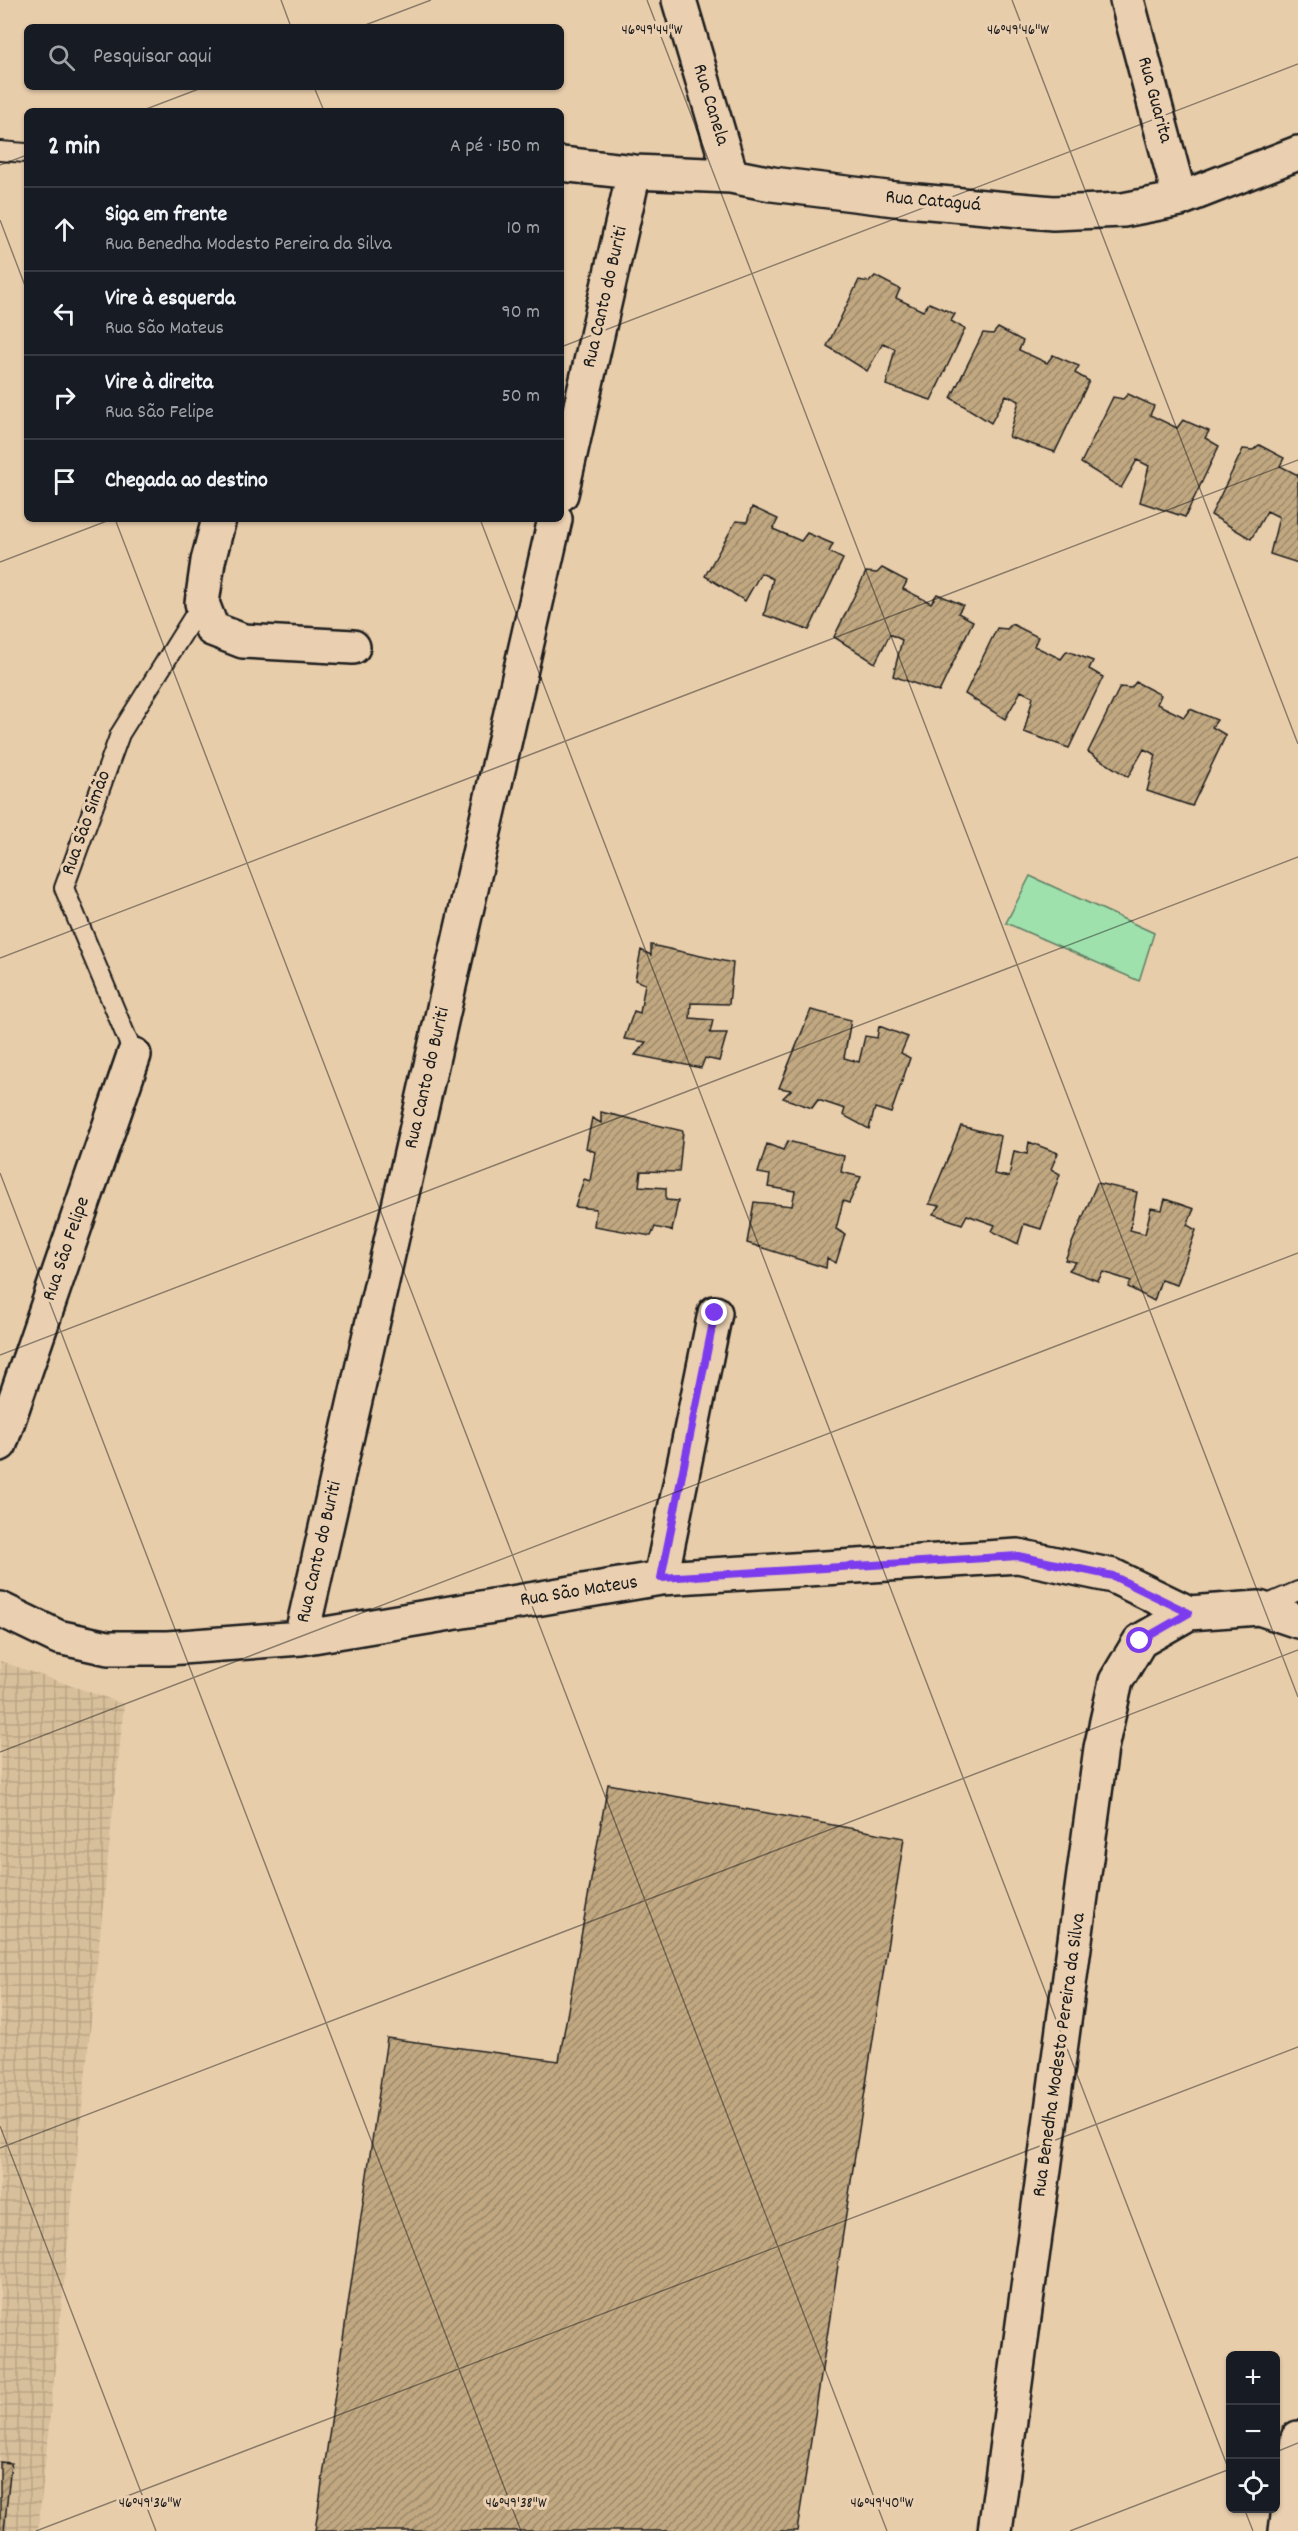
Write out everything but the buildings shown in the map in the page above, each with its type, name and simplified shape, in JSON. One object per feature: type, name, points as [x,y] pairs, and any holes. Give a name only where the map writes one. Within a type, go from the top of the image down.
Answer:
[{"type":"street","name":"Rua Canela","points":[[679,0],[731,176]]},
{"type":"street","name":"Rua Guarita","points":[[1127,0],[1180,199]]},
{"type":"street","name":"Rua Cataguá","points":[[564,164],[634,172],[731,176],[772,184],[884,197],[1053,213],[1123,210],[1180,199],[1298,153]]},
{"type":"street","name":"Rua Canto do Buriti","points":[[564,481],[634,172]]},
{"type":"street","name":"Rua São Simão","points":[[202,603],[208,561],[218,522]]},
{"type":"street","name":"Rua Canto do Buriti","points":[[301,1638],[554,522]]},
{"type":"street","points":[[202,603],[212,629],[243,641],[353,647]]},
{"type":"street","name":"Rua São Felipe","points":[[0,1444],[134,1055]]},
{"type":"street","points":[[661,1578],[715,1313]]},
{"type":"street","name":"Rua São Mateus","points":[[0,1609],[58,1637],[108,1648],[168,1648],[301,1638],[661,1578],[1018,1556],[1113,1576],[1189,1613]]},
{"type":"street","points":[[1189,1613],[1259,1608],[1298,1621]]},
{"type":"street","name":"Rua Benedha Modesto Pereira da Silva","points":[[995,2531],[1101,1749],[1116,1681],[1140,1641],[1189,1613]]},
{"type":"street","points":[[1286,2531],[1298,2438]]},
{"type":"lane","points":[[0,151],[24,153]]},
{"type":"lane","name":"Rua São Simão","points":[[134,1055],[64,888],[120,734],[202,603]]},
{"type":"lane","points":[[1259,1608],[1298,1591]]},
{"type":"shaded area","points":[[0,1661],[124,1704],[38,2531],[0,2531]]},
{"type":"green space","points":[[1030,876],[1154,933],[1139,981],[1006,923]]},
{"type":"route","points":[[715,1313],[661,1578],[1018,1556],[1113,1576],[1189,1613],[1140,1641]]}]
